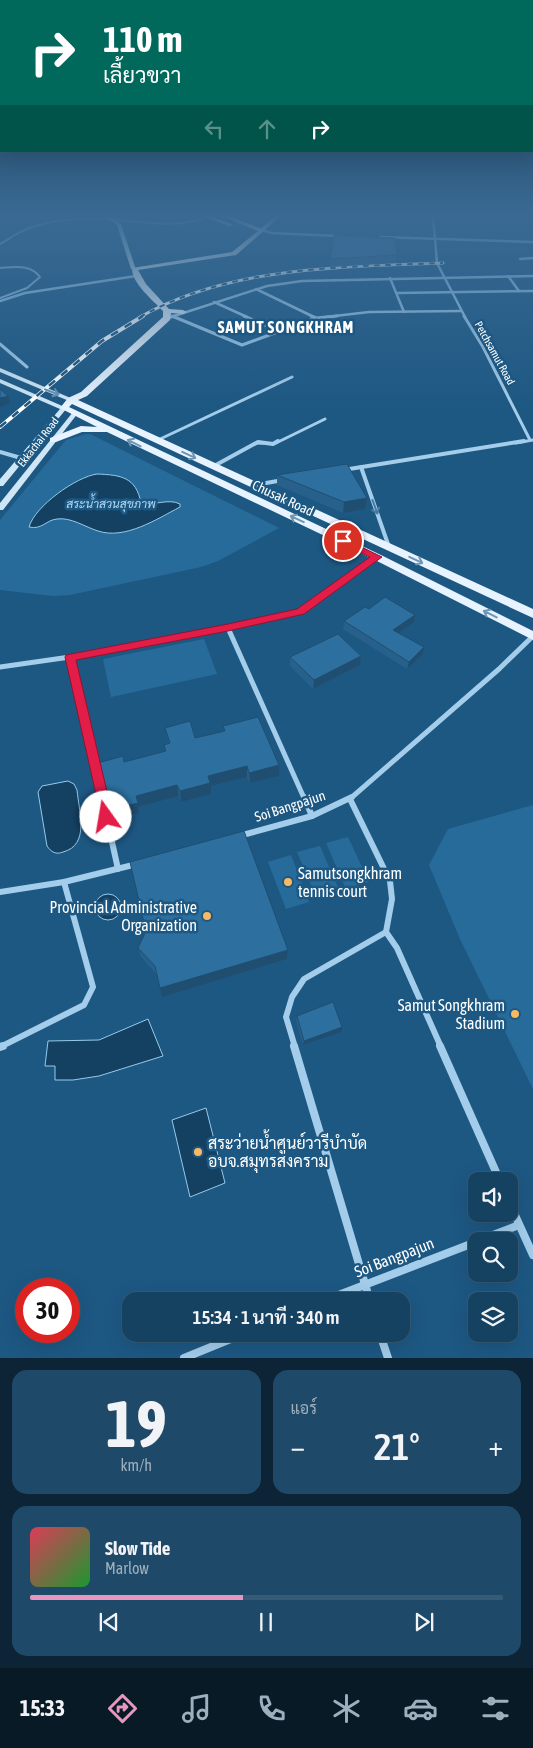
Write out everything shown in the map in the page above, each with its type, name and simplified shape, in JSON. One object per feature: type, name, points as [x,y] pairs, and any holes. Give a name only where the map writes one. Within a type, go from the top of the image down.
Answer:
[{"type":"main road","points":[[140,279],[169,315]]},
{"type":"main road","points":[[0,381],[64,408],[80,403],[169,315],[183,312]]},
{"type":"main road","points":[[0,370],[80,403]]},
{"type":"main road","points":[[19,389],[30,383]]},
{"type":"main road","points":[[64,408],[72,400]]},
{"type":"main road","name":"Chusak Road","points":[[80,403],[111,431],[377,557],[533,636]]},
{"type":"main road","name":"Chusak Road","points":[[80,403],[389,547],[531,610]]},
{"type":"main road","name":"Ekkachai Road","points":[[0,508],[80,403]]},
{"type":"main road","name":"Ekkachai Road","points":[[0,484],[64,408]]},
{"type":"main road","points":[[53,440],[81,429],[111,431]]},
{"type":"main road","points":[[154,453],[168,445]]},
{"type":"street","points":[[0,301],[25,293],[96,279]]},
{"type":"street","points":[[183,312],[256,289],[302,281],[350,279]]},
{"type":"street","points":[[391,279],[404,312]]},
{"type":"street","name":"Petchsamut Road","points":[[445,279],[532,440]]},
{"type":"street","points":[[510,279],[519,291]]},
{"type":"street","points":[[256,289],[316,318]]},
{"type":"street","points":[[397,293],[533,290]]},
{"type":"street","points":[[214,302],[279,331]]},
{"type":"street","points":[[169,315],[242,345],[316,318],[369,312],[461,311]]},
{"type":"street","points":[[0,344],[27,367]]},
{"type":"street","points":[[158,440],[292,377]]},
{"type":"street","points":[[214,466],[258,442],[273,444],[325,419]]},
{"type":"street","points":[[342,470],[532,440]]},
{"type":"street","points":[[0,452],[21,458]]},
{"type":"street","points":[[361,467],[389,547]]},
{"type":"street","points":[[255,485],[284,480]]},
{"type":"street","points":[[0,667],[70,657],[228,628],[300,611],[377,557]]},
{"type":"street","points":[[228,628],[312,816]]},
{"type":"street","name":"Soi Bangpajun","points":[[229,839],[312,816],[350,799],[499,669],[533,636]]},
{"type":"street","points":[[70,657],[118,869]]},
{"type":"street","points":[[350,799],[390,881],[392,899],[386,932],[397,948],[496,1172]]},
{"type":"street","points":[[0,892],[64,882],[146,862]]},
{"type":"street","points":[[0,1047],[84,1005],[93,987],[64,882]]},
{"type":"street","points":[[367,1292],[286,1017],[292,997],[304,979],[386,932]]},
{"type":"street","points":[[518,1222],[533,1255]]},
{"type":"street","name":"Soi Bangpajun","points":[[501,1232],[519,1225]]},
{"type":"street","name":"Soi Bangpajun","points":[[345,1292],[468,1244]]},
{"type":"street","points":[[184,1358],[223,1342]]},
{"type":"street","points":[[383,1342],[388,1358]]},
{"type":"shaded area","points":[[90,434],[279,528],[218,561],[201,567],[70,595],[53,596],[0,590],[0,520],[66,440]]},
{"type":"shaded area","points":[[204,639],[217,674],[111,697],[103,659]]},
{"type":"shaded area","name":"Samut Songkhram Stadium","points":[[533,805],[533,1089],[460,939],[429,865],[448,829]]},
{"type":"shaded area","name":"Samutsongkhram tennis court","points":[[348,837],[369,882],[346,889],[326,843]]},
{"type":"shaded area","points":[[320,846],[340,892],[317,899],[297,852]]},
{"type":"shaded area","name":"Samutsongkhram tennis court","points":[[291,855],[309,902],[286,909],[268,862]]},
{"type":"water","name":"สระน้ำสวนสุขภาพ","points":[[97,474],[113,475],[126,479],[139,494],[141,503],[175,502],[180,504],[180,507],[140,527],[119,533],[98,531],[73,521],[62,519],[53,520],[33,528],[29,527],[39,510],[57,494],[88,476]]},
{"type":"water","points":[[68,781],[74,784],[77,790],[81,817],[80,835],[77,842],[71,848],[56,853],[47,846],[38,792],[42,786]]},
{"type":"water","points":[[108,894],[117,898],[121,907],[117,916],[108,920],[99,916],[95,907],[99,898]]},
{"type":"water","points":[[148,1019],[163,1056],[99,1076],[73,1080],[55,1080],[55,1066],[45,1066],[48,1041],[99,1040]]},
{"type":"water","name":"สระว่ายน้ำศูนย์วารีบำบัด อบจ.สมุทรสงคราม","points":[[206,1108],[225,1183],[190,1197],[172,1120]]},
{"type":"building","points":[[0,389],[8,396],[0,398]]},
{"type":"building","points":[[347,464],[367,498],[344,502],[277,475]]},
{"type":"building","points":[[385,597],[415,615],[393,630],[424,647],[409,662],[344,621],[365,607],[369,609]]},
{"type":"building","points":[[338,634],[361,656],[314,680],[290,657]]},
{"type":"building","points":[[258,717],[279,765],[249,773],[247,766],[208,776],[210,783],[180,791],[177,785],[136,796],[138,803],[110,810],[98,763],[123,756],[124,762],[166,751],[164,745],[170,743],[165,728],[190,721],[195,738],[225,731],[223,726]]},
{"type":"building","name":"Provincial Administrative Organization","points":[[244,831],[288,950],[160,988],[155,966],[138,948],[146,931],[130,862]]},
{"type":"building","points":[[333,1002],[342,1027],[304,1041],[297,1016]]},
{"type":"waterway","points":[[0,298],[27,288],[37,279]]},
{"type":"railway","points":[[140,317],[175,300],[211,288],[247,279]]},
{"type":"railway","points":[[0,427],[102,341],[143,316]]},
{"type":"place","name":"Samutsongkhram tennis court","points":[[288,882]]},
{"type":"place","name":"Provincial Administrative Organization","points":[[207,916]]},
{"type":"place","name":"Samut Songkhram Stadium","points":[[515,1014]]},
{"type":"place","name":"สระว่ายน้ำศูนย์วารีบำบัด อบจ.สมุทรสงคราม","points":[[198,1152]]},
{"type":"district","name":"SAMUT SONGKHRAM","points":[[286,327]]},
{"type":"route","points":[[106,817],[70,657],[228,628],[300,611],[377,557],[343,541]]}]
